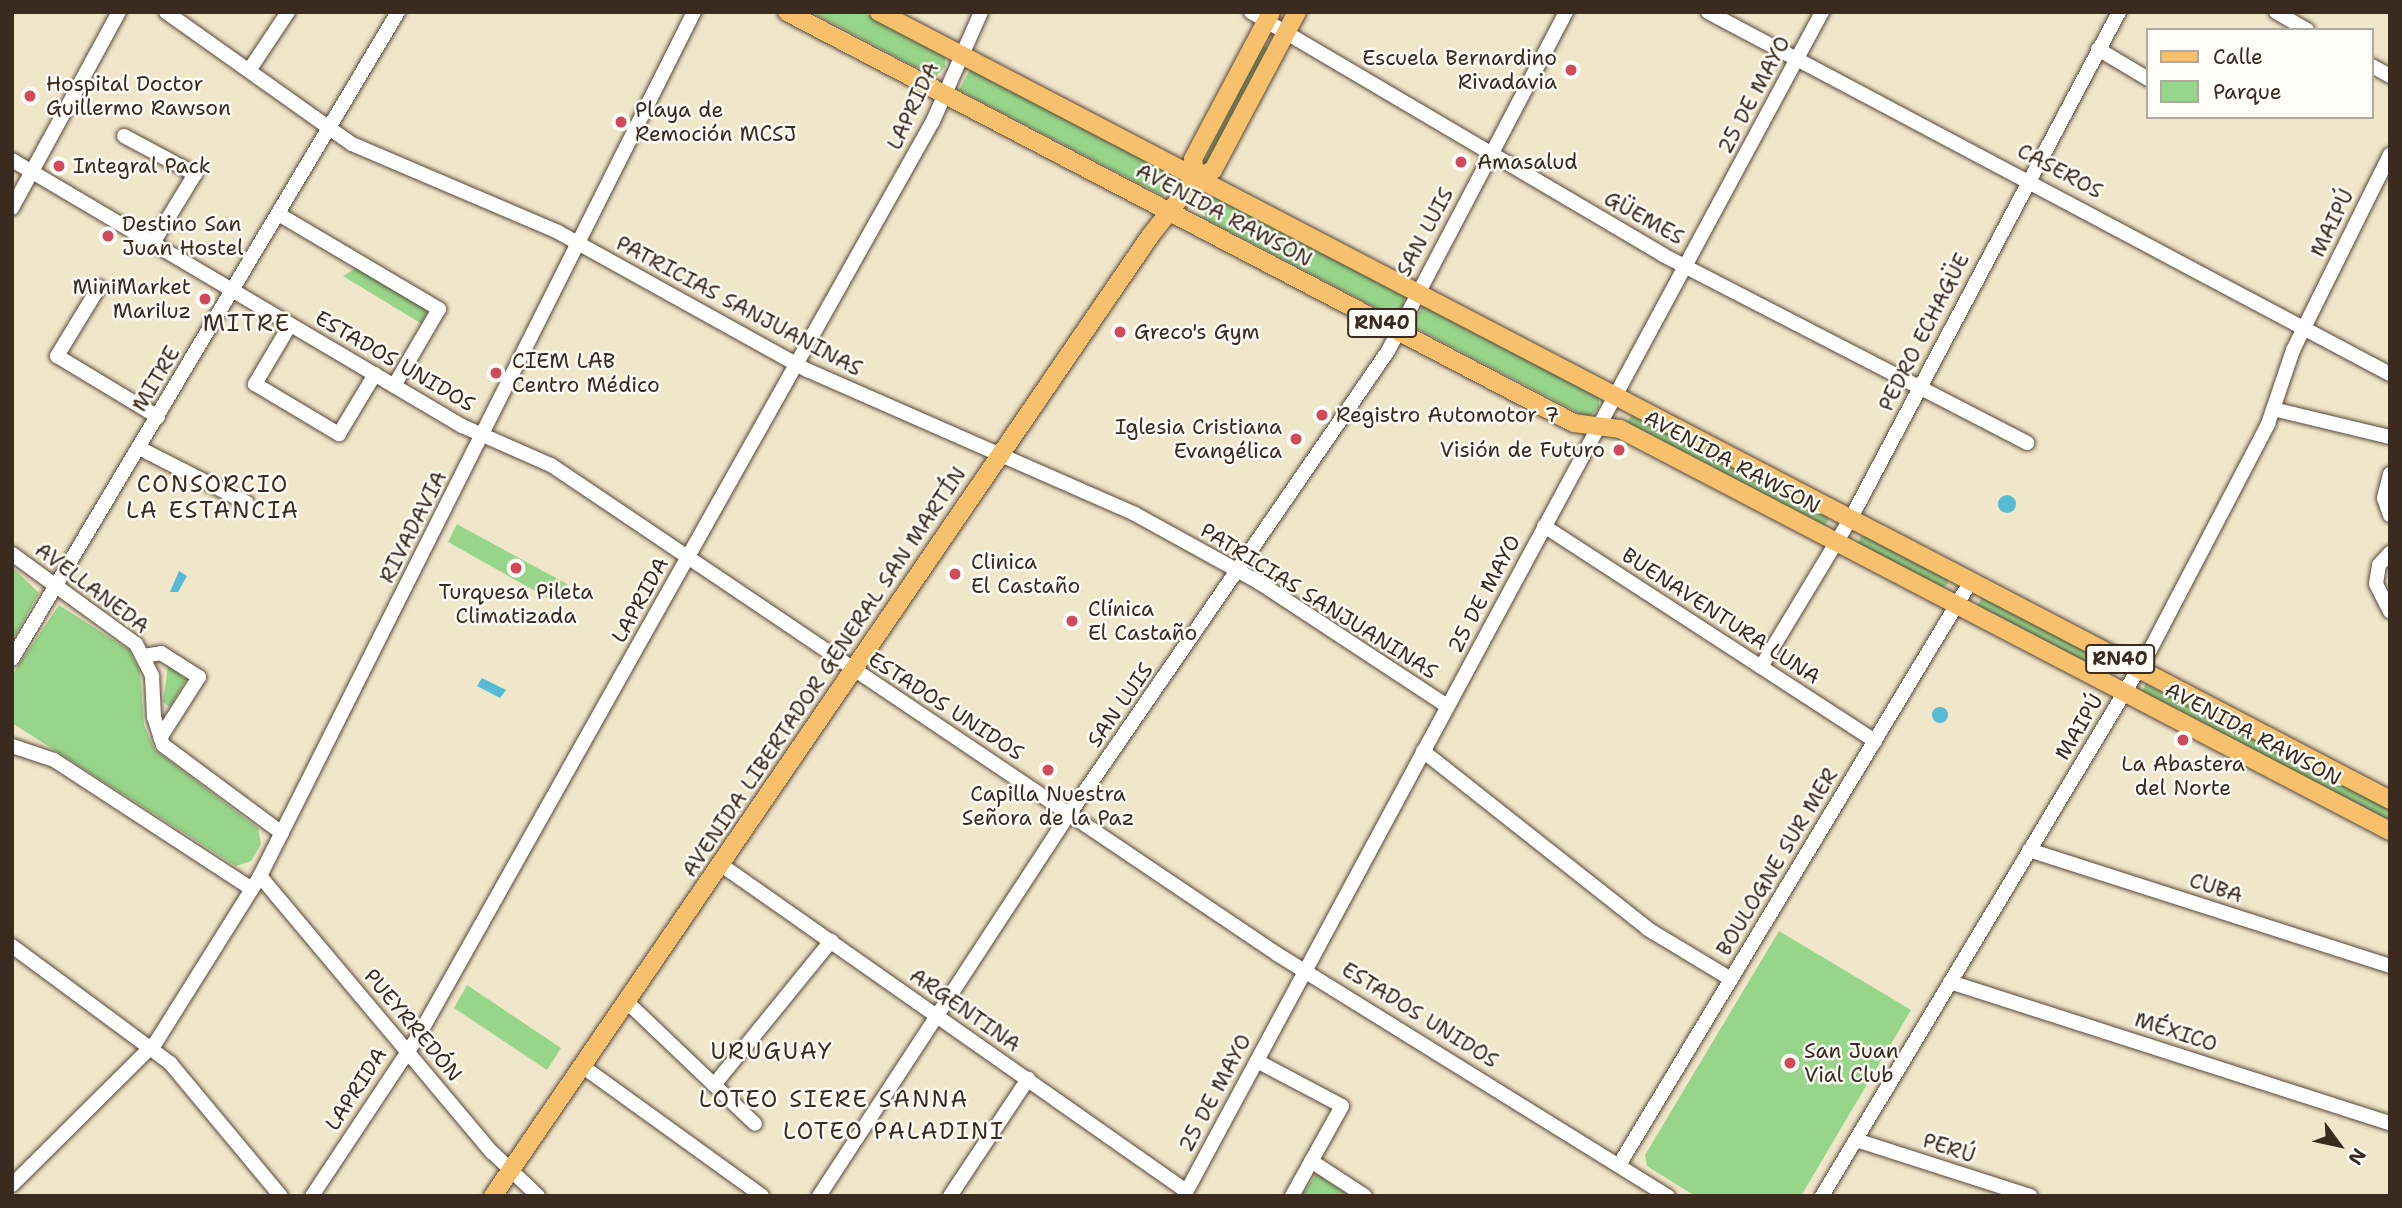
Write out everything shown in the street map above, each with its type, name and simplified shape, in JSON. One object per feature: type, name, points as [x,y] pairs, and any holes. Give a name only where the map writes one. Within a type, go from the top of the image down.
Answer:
[{"type":"main road","name":"AVENIDA RAWSON","points":[[788,12],[1574,423],[1620,429],[2390,831]]},
{"type":"main road","name":"AVENIDA RAWSON","points":[[879,12],[2390,800]]},
{"type":"main road","name":"AVENIDA LIBERTADOR GENERAL SAN MARTÍN","points":[[493,1196],[1169,212],[1196,178],[1213,170],[1297,12]]},
{"type":"main road","points":[[1196,178],[1193,159],[1263,15]]},
{"type":"street","points":[[12,208],[119,12]]},
{"type":"street","name":"PATRICIAS SANJUANINAS","points":[[166,12],[332,127],[352,144],[580,244],[796,365],[1135,514],[1238,570],[1447,706]]},
{"type":"street","points":[[250,69],[288,12]]},
{"type":"street","name":"MITRE","points":[[12,659],[280,215],[398,12]]},
{"type":"street","name":"RIVADAVIA","points":[[12,1185],[149,1049],[260,876],[580,244],[694,12]]},
{"type":"street","name":"LAPRIDA","points":[[312,1196],[407,1050],[687,559],[944,94],[981,12]]},
{"type":"street","name":"SAN LUIS","points":[[819,1196],[1070,813],[1238,570],[1398,331],[1566,12]]},
{"type":"street","name":"CASEROS","points":[[1708,12],[1794,63],[2027,177],[2390,374]]},
{"type":"street","name":"25 DE MAYO","points":[[1185,1193],[1822,12]]},
{"type":"street","name":"PEDRO ECHAGÜE","points":[[1761,667],[1851,519],[2027,177],[2119,12]]},
{"type":"street","points":[[2276,12],[2304,28]]},
{"type":"street","name":"GÜEMES","points":[[1263,15],[1286,33],[1685,265],[2027,443]]},
{"type":"street","points":[[2098,49],[2146,78]]},
{"type":"street","points":[[2374,67],[2390,75]]},
{"type":"street","points":[[124,136],[195,174],[153,243]]},
{"type":"street","name":"MAIPÚ","points":[[1822,1196],[2139,669],[2273,409],[2304,327],[2390,155]]},
{"type":"street","name":"ESTADOS UNIDOS","points":[[12,160],[394,386],[484,434],[551,465],[853,670],[1306,969],[1668,1196]]},
{"type":"street","points":[[280,215],[439,309],[394,386]]},
{"type":"street","points":[[99,287],[57,356],[158,417]]},
{"type":"street","points":[[290,325],[255,384],[340,434],[375,374]]},
{"type":"street","points":[[2273,409],[2390,437]]},
{"type":"street","points":[[139,448],[247,503]]},
{"type":"street","points":[[2390,474],[2384,498],[2390,515]]},
{"type":"street","name":"BUENAVENTURA LUNA","points":[[1544,526],[1875,741]]},
{"type":"street","points":[[2390,553],[2376,577],[2378,597],[2390,612]]},
{"type":"street","name":"AVELLANEDA","points":[[12,554],[125,634],[144,656],[160,738]]},
{"type":"street","name":"BOULOGNE SUR MER","points":[[1619,1165],[1971,581]]},
{"type":"street","name":"AVELLANEDA","points":[[144,656],[161,653],[199,677],[160,738]]},
{"type":"street","points":[[160,738],[282,833]]},
{"type":"street","points":[[12,746],[54,760],[252,889]]},
{"type":"street","points":[[1423,751],[1648,929],[1731,979]]},
{"type":"street","name":"CUBA","points":[[2029,850],[2390,966]]},
{"type":"street","name":"ARGENTINA","points":[[720,863],[1028,1079],[1185,1193]]},
{"type":"street","name":"PUEYRREDÓN","points":[[260,876],[511,1170],[538,1196]]},
{"type":"street","points":[[714,1085],[831,942]]},
{"type":"street","points":[[12,946],[170,1063],[281,1196]]},
{"type":"street","name":"MÉXICO","points":[[1950,982],[2390,1123]]},
{"type":"street","points":[[626,1001],[755,1124]]},
{"type":"street","points":[[1257,1060],[1342,1106],[1293,1196]]},
{"type":"street","points":[[582,1066],[762,1196]]},
{"type":"street","points":[[950,1196],[1028,1079]]},
{"type":"street","name":"PERÚ","points":[[1856,1140],[2030,1196]]},
{"type":"street","name":"MAIPÚ","points":[[1833,1196],[1847,1155]]},
{"type":"street","points":[[1311,1161],[1366,1195]]},
{"type":"green space","points":[[811,12],[862,12],[945,56],[945,67],[935,77]]},
{"type":"green space","points":[[1263,45],[1269,50],[1208,164],[1203,164]]},
{"type":"green space","points":[[970,69],[1173,175],[1171,189],[1163,196],[959,90]]},
{"type":"green space","points":[[1214,196],[1404,295],[1404,306],[1394,317],[1202,217],[1203,203]]},
{"type":"green space","points":[[356,268],[427,310],[422,324],[343,276]]},
{"type":"green space","points":[[1423,306],[1599,397],[1599,408],[1588,418],[1412,326]]},
{"type":"green space","points":[[1632,414],[1828,514],[1828,521],[1823,526],[1627,423]]},
{"type":"green space","name":"Turquesa Pileta Climatizada","points":[[457,524],[567,584],[553,601],[448,542]]},
{"type":"green space","points":[[1863,533],[1948,577],[1948,584],[1941,589],[1857,544]]},
{"type":"green space","points":[[12,567],[39,593],[12,641]]},
{"type":"green space","points":[[1983,596],[2116,665],[2116,672],[2109,676],[1977,607]]},
{"type":"green space","points":[[59,605],[129,650],[140,672],[144,725],[155,750],[258,828],[261,844],[251,861],[236,866],[12,723],[12,675]]},
{"type":"green space","points":[[168,666],[186,679],[170,707],[163,702]]},
{"type":"green space","points":[[2146,684],[2390,808],[2390,823],[2141,693]]},
{"type":"green space","name":"San Juan Vial Club","points":[[1779,931],[1911,1010],[1801,1196],[1695,1196],[1647,1166],[1645,1155]]},
{"type":"green space","points":[[467,985],[561,1048],[547,1070],[454,1008]]},
{"type":"green space","points":[[1318,1175],[1350,1196],[1301,1196]]},
{"type":"water","points":[[2007,495],[2013,498],[2016,504],[2013,510],[2007,513],[2001,510],[1998,504],[2001,498]]},
{"type":"water","points":[[179,571],[187,576],[178,592],[170,592]]},
{"type":"water","points":[[482,678],[506,690],[500,698],[477,686]]},
{"type":"water","points":[[1940,707],[1948,715],[1940,723],[1932,715]]},
{"type":"place","name":"Escuela Bernardino Rivadavia","points":[[1571,70]]},
{"type":"place","name":"Hospital Doctor Guillermo Rawson","points":[[30,96]]},
{"type":"place","name":"Playa de Remoción MCSJ","points":[[621,122]]},
{"type":"place","name":"Amasalud","points":[[1461,162]]},
{"type":"place","name":"Integral Pack","points":[[59,166]]},
{"type":"place","name":"Destino San Juan Hostel","points":[[108,236]]},
{"type":"place","name":"MiniMarket Mariluz","points":[[205,299]]},
{"type":"place","name":"Greco's Gym","points":[[1120,332]]},
{"type":"place","name":"CIEM LAB Centro Médico","points":[[496,373]]},
{"type":"place","name":"Registro Automotor 7","points":[[1322,415]]},
{"type":"place","name":"Iglesia Cristiana Evangélica","points":[[1296,439]]},
{"type":"place","name":"Visión de Futuro","points":[[1619,450]]},
{"type":"place","name":"Turquesa Pileta Climatizada","points":[[516,568]]},
{"type":"place","name":"Clinica El Castaño","points":[[955,574]]},
{"type":"place","name":"Clínica El Castaño","points":[[1072,621]]},
{"type":"place","name":"La Abastera del Norte","points":[[2183,740]]},
{"type":"place","name":"Capilla Nuestra Señora de la Paz","points":[[1048,770]]},
{"type":"place","name":"San Juan Vial Club","points":[[1790,1063]]},
{"type":"district","name":"MITRE","points":[[247,323]]},
{"type":"district","name":"CONSORCIO LA ESTANCIA","points":[[213,497]]},
{"type":"district","name":"URUGUAY","points":[[772,1051]]},
{"type":"district","name":"LOTEO SIERE SANNA","points":[[834,1099]]},
{"type":"district","name":"LOTEO PALADINI","points":[[894,1131]]}]
